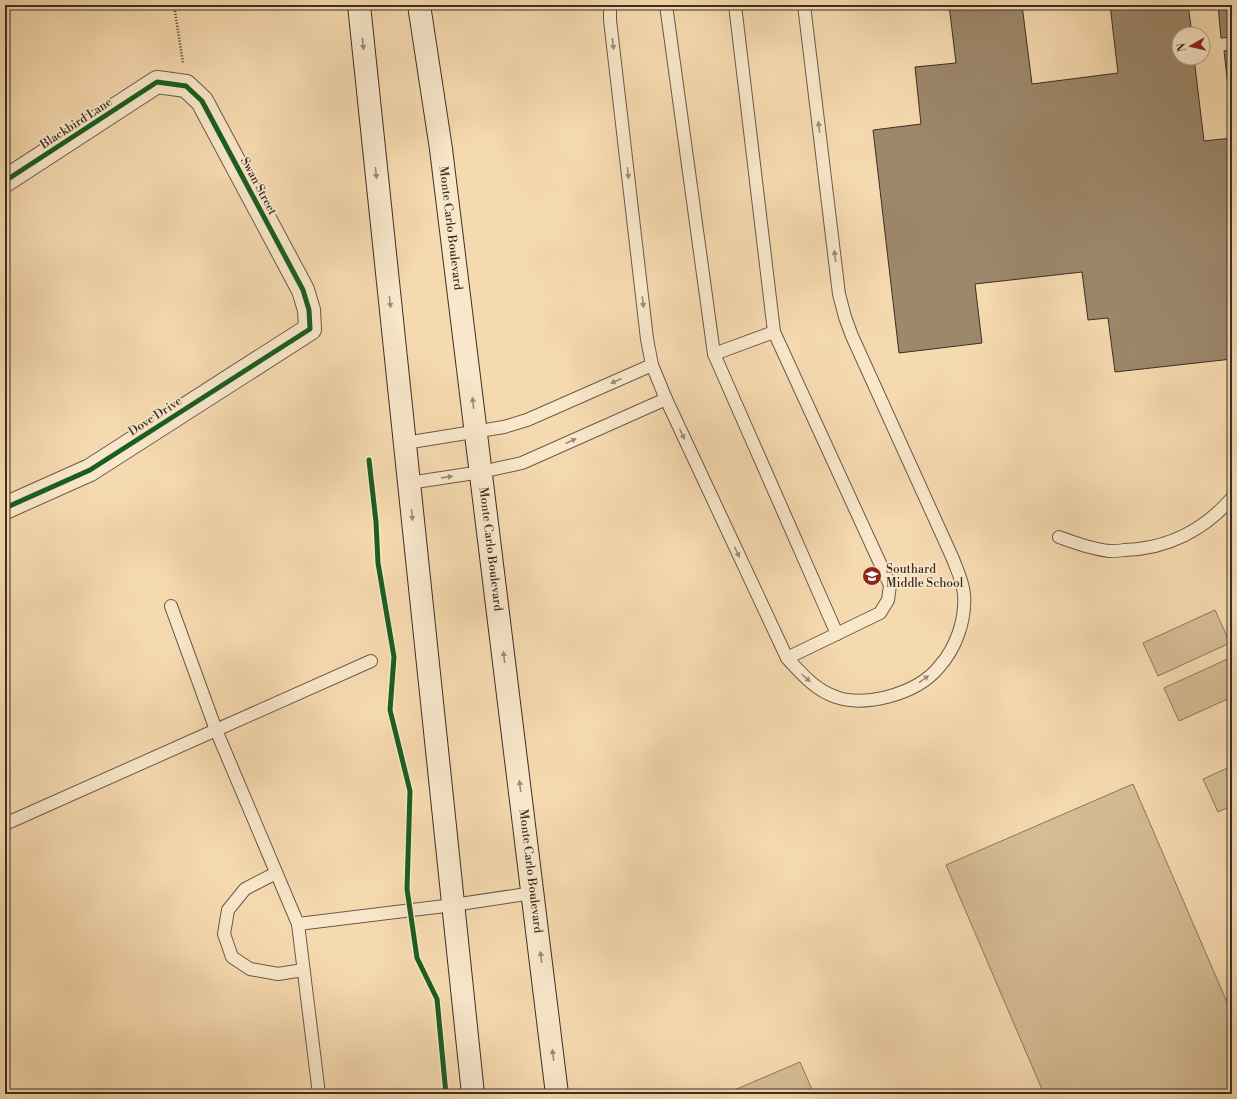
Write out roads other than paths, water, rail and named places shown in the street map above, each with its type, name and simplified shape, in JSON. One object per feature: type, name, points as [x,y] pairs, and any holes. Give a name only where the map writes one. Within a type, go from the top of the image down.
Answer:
[{"type":"main road","points":[[359,5],[473,1094]]},
{"type":"main road","name":"Monte Carlo Boulevard","points":[[419,5],[441,149],[477,431],[557,1094]]},
{"type":"main road","name":"Swan Street","points":[[157,82],[186,86],[202,101],[303,290],[309,310],[310,329]]},
{"type":"main road","name":"Blackbird Lane","points":[[5,181],[157,82]]},
{"type":"main road","name":"Dove Drive","points":[[5,508],[90,470],[310,329]]},
{"type":"lane","points":[[610,5],[610,20],[647,339],[652,365],[666,399],[787,658],[802,675],[818,688],[836,697],[852,701],[864,701],[897,694],[912,688],[939,668],[958,634],[964,609],[964,593],[960,575],[844,317],[804,5]]},
{"type":"lane","points":[[666,5],[714,354],[837,634]]},
{"type":"lane","points":[[735,5],[774,332],[890,585],[888,600],[880,613],[787,658]]},
{"type":"lane","points":[[714,354],[774,332]]},
{"type":"lane","points":[[405,442],[504,427],[527,420],[652,365]]},
{"type":"lane","points":[[409,483],[481,472],[522,463],[666,399]]},
{"type":"lane","points":[[1059,537],[1082,545],[1110,551],[1140,550],[1170,542],[1198,528],[1220,511],[1232,498]]},
{"type":"lane","points":[[171,606],[216,730],[298,924],[319,1094]]},
{"type":"lane","points":[[5,824],[371,661]]},
{"type":"lane","points":[[276,873],[245,889],[228,910],[224,934],[232,957],[250,969],[278,974],[303,970]]},
{"type":"lane","points":[[298,924],[453,905],[533,893]]},
{"type":"place","name":"Southard Middle School","points":[[872,576]]}]
